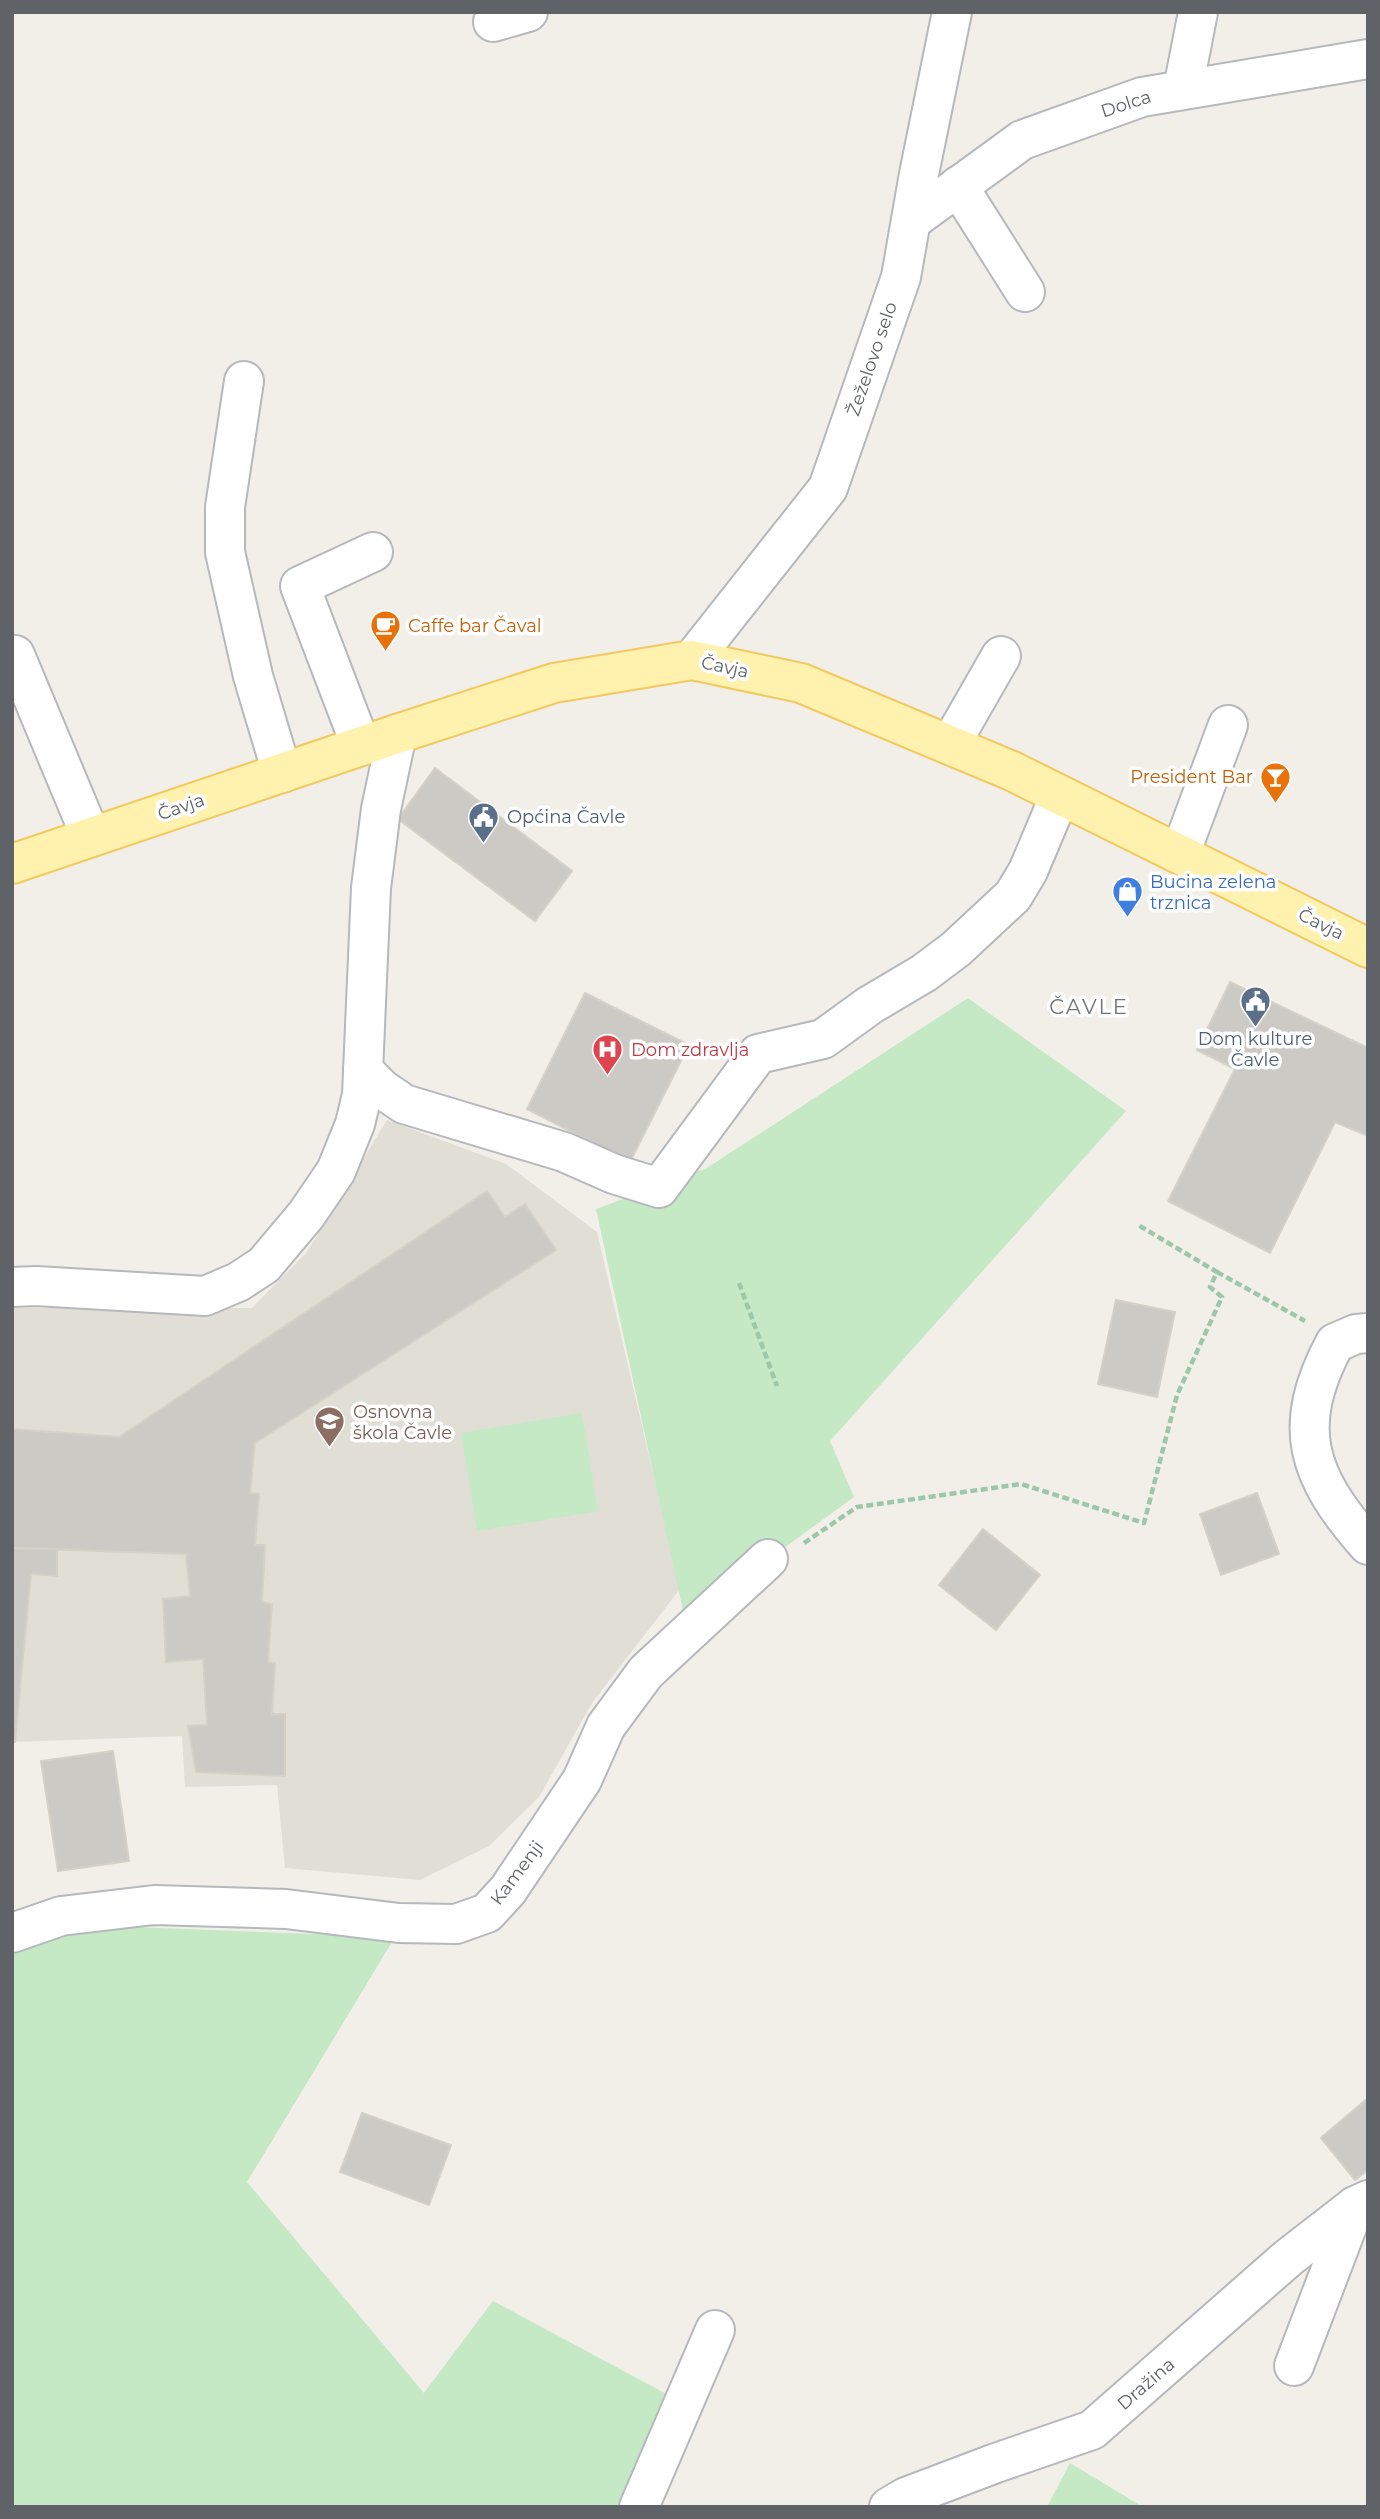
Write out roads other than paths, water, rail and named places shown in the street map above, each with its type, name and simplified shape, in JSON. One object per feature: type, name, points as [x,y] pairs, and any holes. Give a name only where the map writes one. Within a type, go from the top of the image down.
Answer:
[{"type":"main road","name":"Čavja","points":[[12,864],[554,683],[692,660],[801,683],[1012,771],[1368,947]]},
{"type":"street","name":"Žeželovo selo","points":[[692,660],[828,488],[901,277],[952,12]]},
{"type":"street","points":[[1183,89],[1198,12]]},
{"type":"street","name":"Dolca","points":[[911,220],[1022,140],[1142,97],[1368,59]]},
{"type":"street","points":[[958,186],[1025,292]]},
{"type":"street","points":[[244,381],[225,507],[225,552],[253,676],[282,773]]},
{"type":"street","points":[[361,746],[300,586],[373,552]]},
{"type":"street","points":[[15,655],[90,838]]},
{"type":"street","points":[[950,745],[1001,656]]},
{"type":"street","points":[[1180,854],[1228,725]]},
{"type":"street","points":[[12,1287],[36,1286],[205,1296],[238,1282],[264,1265],[306,1215],[336,1171],[355,1124],[362,1095],[371,888],[381,809],[397,734]]},
{"type":"street","points":[[363,1070],[382,1089],[404,1104],[564,1152],[614,1174],[659,1188],[758,1054],[823,1039],[956,949],[1013,896],[1028,871],[1060,795]]},
{"type":"street","points":[[1368,1333],[1356,1334],[1335,1343],[1318,1374],[1308,1411],[1311,1450],[1324,1488],[1346,1520],[1368,1545]]},
{"type":"street","name":"Kamenji","points":[[12,1933],[61,1916],[154,1905],[286,1909],[399,1923],[456,1924],[487,1913],[508,1890],[582,1780],[606,1726],[646,1672],[768,1559]]},
{"type":"street","points":[[1294,2366],[1362,2203]]},
{"type":"street","name":"Dražina","points":[[889,2507],[906,2497],[1092,2430],[1288,2258],[1362,2203]]},
{"type":"street","points":[[639,2507],[715,2330]]},
{"type":"place","name":"Caffe bar Čaval","points":[[385,653]]},
{"type":"place","name":"President Bar","points":[[1276,804]]},
{"type":"place","name":"Općina Čavle","points":[[484,844]]},
{"type":"place","name":"Bucina zelena trznica","points":[[1127,919]]},
{"type":"place","name":"Dom kulture Čavle","points":[[1255,1028]]},
{"type":"place","name":"Dom zdravlja","points":[[608,1077]]},
{"type":"place","name":"Osnovna škola Čavle","points":[[330,1449]]},
{"type":"district","name":"ČAVLE","points":[[1089,1007]]}]
